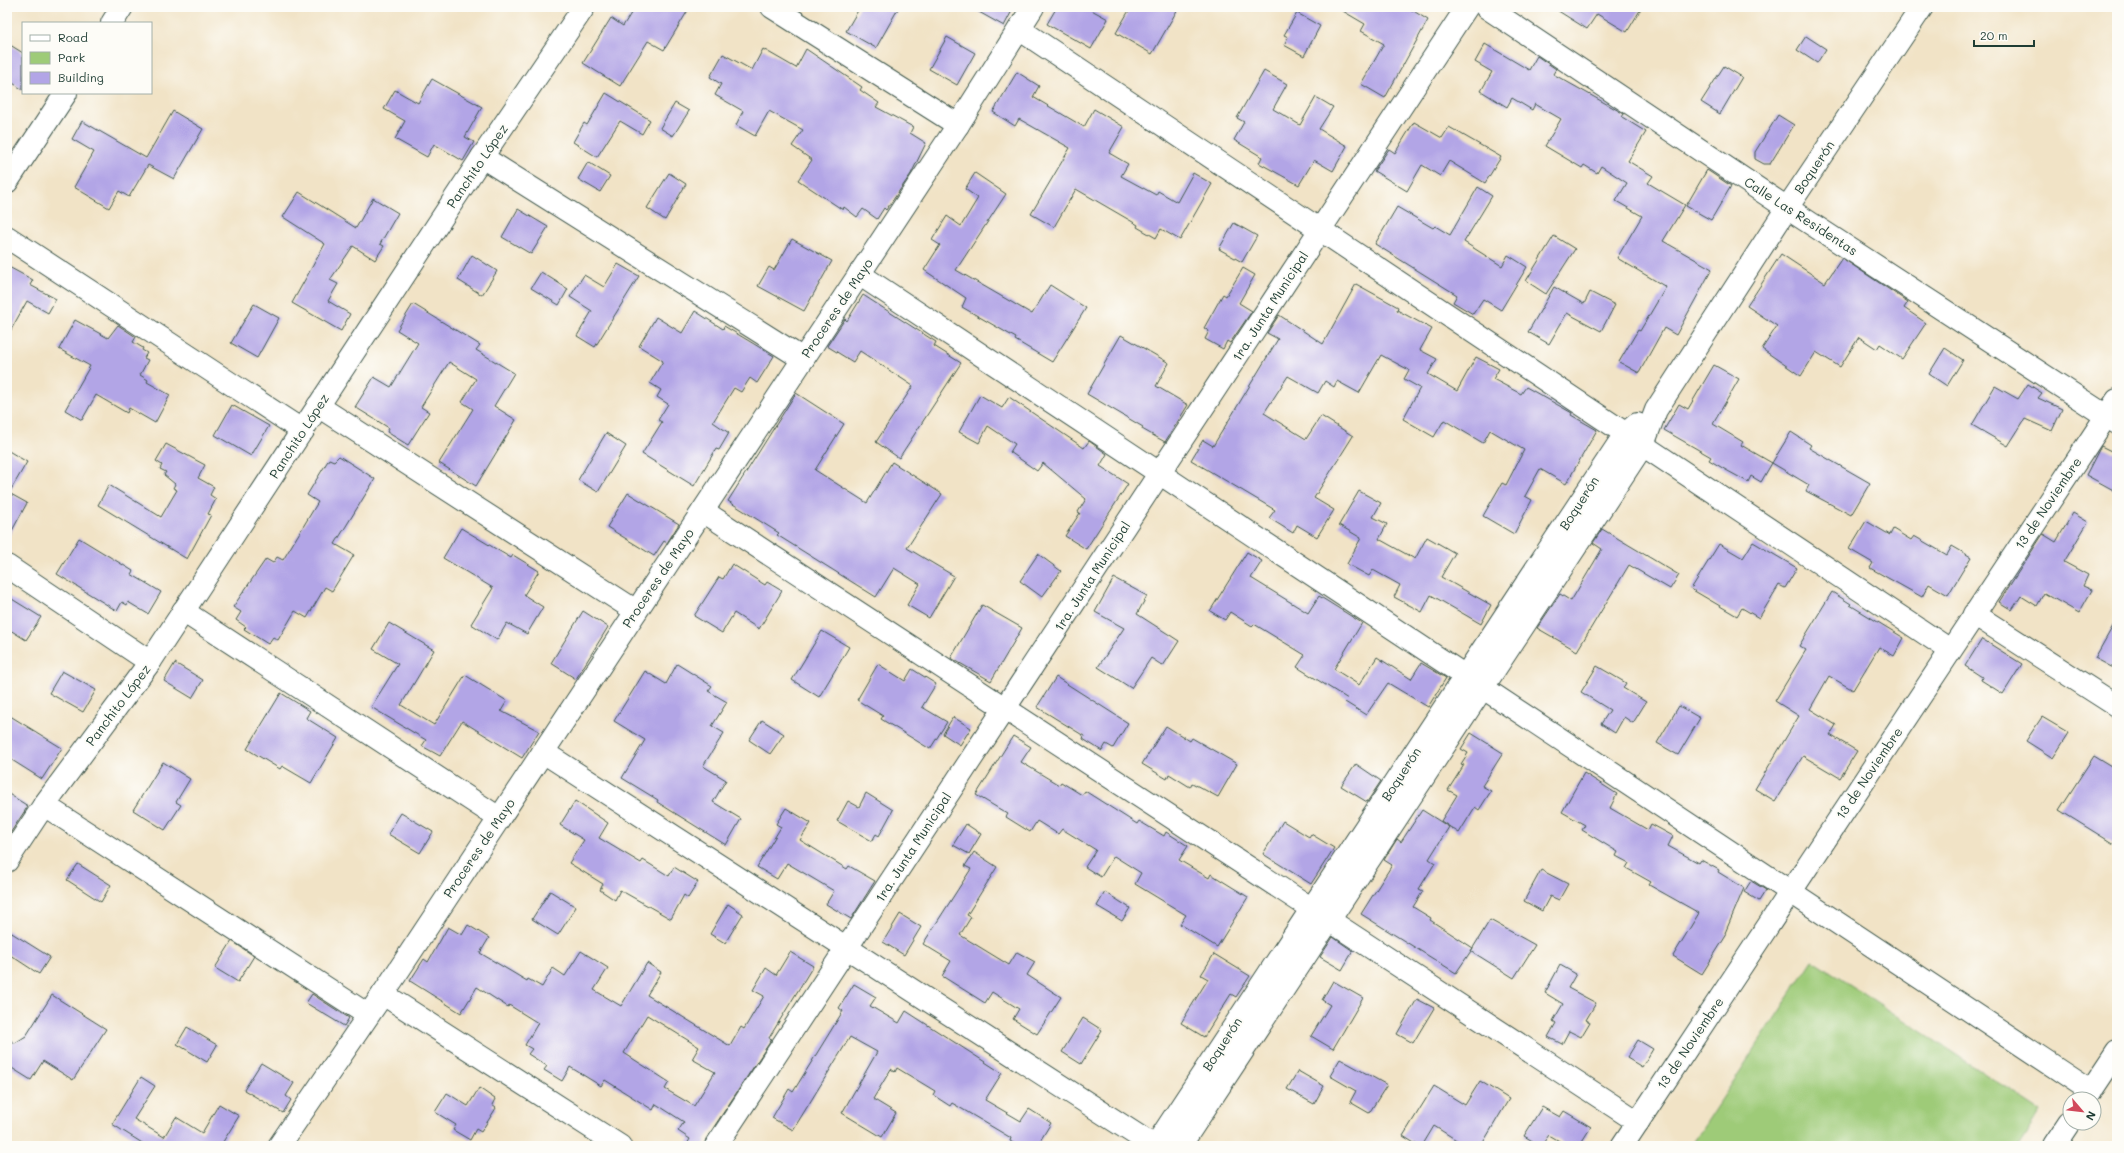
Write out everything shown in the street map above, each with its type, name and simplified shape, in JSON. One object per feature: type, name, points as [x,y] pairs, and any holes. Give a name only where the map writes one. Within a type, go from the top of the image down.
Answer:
[{"type":"street","points":[[113,22],[122,7]]},
{"type":"street","name":"Panchito López","points":[[7,860],[44,805],[150,662],[482,157],[584,7]]},
{"type":"street","points":[[772,7],[958,125]]},
{"type":"street","name":"Proceres de Mayo","points":[[279,1146],[383,994],[860,274],[958,125],[1033,7]]},
{"type":"street","name":"1ra. Junta Municipal","points":[[716,1146],[1467,7]]},
{"type":"street","name":"Calle Las Residentas","points":[[1486,7],[1787,208],[2113,413]]},
{"type":"street","name":"Boquerón","points":[[1180,1146],[1484,688],[1643,445],[1656,410],[1787,208],[1922,7]]},
{"type":"street","points":[[1019,29],[1950,650]]},
{"type":"street","points":[[7,182],[65,94]]},
{"type":"street","points":[[482,157],[803,359]]},
{"type":"street","points":[[7,237],[302,430]]},
{"type":"street","points":[[860,274],[1790,892],[2082,1091]]},
{"type":"street","points":[[318,406],[636,611]]},
{"type":"street","name":"Boquerón","points":[[1154,1146],[1625,434],[1656,410]]},
{"type":"street","name":"13 de Noviembre","points":[[1622,1146],[1974,614],[2113,413]]},
{"type":"street","points":[[702,511],[1638,1122]]},
{"type":"street","points":[[7,566],[150,662]]},
{"type":"street","points":[[183,611],[499,818]]},
{"type":"street","points":[[1974,614],[2117,706]]},
{"type":"street","points":[[543,752],[1154,1146]]},
{"type":"street","points":[[44,805],[368,1015]]},
{"type":"street","points":[[383,994],[620,1146]]},
{"type":"street","points":[[2091,1091],[2117,1051]]},
{"type":"street","points":[[2054,1146],[2064,1131]]},
{"type":"green space","points":[[1813,960],[2041,1111],[2018,1146],[1691,1146]]},
{"type":"building","points":[[635,7],[690,7],[664,50],[648,41],[620,86],[583,63],[611,18],[623,26]]},
{"type":"building","points":[[860,7],[899,7],[876,48],[846,31]]},
{"type":"building","points":[[970,7],[1014,7],[1004,26]]},
{"type":"building","points":[[1057,7],[1086,7],[1108,19],[1091,49],[1047,24]]},
{"type":"building","points":[[1131,7],[1179,7],[1152,54],[1116,33]]},
{"type":"building","points":[[1336,7],[1407,7],[1428,20],[1385,98],[1361,84],[1384,44],[1361,31],[1365,24]]},
{"type":"building","points":[[1552,7],[1642,7],[1627,32],[1597,14],[1587,29]]},
{"type":"building","points":[[1297,13],[1320,26],[1304,56],[1284,45],[1288,37],[1284,35]]},
{"type":"building","points":[[1806,36],[1826,49],[1817,63],[1797,50]]},
{"type":"building","points":[[947,37],[975,53],[957,85],[929,69]]},
{"type":"building","points":[[7,43],[22,52],[22,89],[7,79]]},
{"type":"building","points":[[1485,44],[1529,70],[1537,56],[1556,69],[1553,74],[1624,114],[1622,117],[1646,132],[1628,161],[1653,176],[1648,183],[1685,205],[1663,241],[1712,269],[1676,335],[1664,328],[1639,373],[1619,362],[1638,330],[1640,331],[1666,287],[1617,258],[1642,216],[1616,201],[1627,183],[1601,166],[1597,173],[1584,165],[1582,168],[1545,146],[1561,119],[1535,104],[1532,110],[1512,98],[1507,107],[1481,91],[1492,72],[1475,62]]},
{"type":"building","points":[[763,49],[796,68],[806,49],[862,87],[860,90],[879,103],[876,107],[913,127],[910,133],[926,143],[911,174],[886,210],[884,208],[877,219],[863,209],[857,217],[844,207],[843,210],[798,180],[812,160],[792,146],[803,130],[769,111],[755,136],[736,125],[743,111],[715,95],[721,84],[710,77],[723,54],[752,70]]},
{"type":"building","points":[[1724,66],[1742,77],[1720,114],[1701,102]]},
{"type":"building","points":[[1264,71],[1287,84],[1273,109],[1300,125],[1316,97],[1333,107],[1319,129],[1347,146],[1333,171],[1314,160],[1299,185],[1259,163],[1262,157],[1234,140],[1244,122],[1237,118]]},
{"type":"building","points":[[1017,72],[1039,86],[1033,97],[1084,127],[1094,109],[1124,127],[1109,153],[1128,164],[1121,176],[1156,195],[1158,191],[1177,202],[1193,173],[1212,184],[1180,240],[1161,229],[1156,238],[1137,227],[1138,225],[1076,189],[1054,227],[1031,214],[1070,148],[1019,119],[1015,126],[993,112]]},
{"type":"building","points":[[432,79],[482,107],[465,137],[474,142],[463,161],[434,144],[427,157],[395,139],[405,121],[384,109],[395,90],[418,103]]},
{"type":"building","points":[[606,93],[650,120],[642,134],[620,121],[597,157],[573,142],[584,123],[587,125]]},
{"type":"building","points":[[675,103],[689,111],[673,136],[660,128]]},
{"type":"building","points":[[173,111],[203,129],[174,179],[148,165],[129,197],[119,191],[109,208],[74,187],[94,152],[72,139],[82,121],[146,158]]},
{"type":"building","points":[[1778,115],[1794,125],[1770,164],[1764,164],[1755,159],[1755,152]]},
{"type":"building","points":[[1414,122],[1442,138],[1449,127],[1501,157],[1485,183],[1449,161],[1440,176],[1422,165],[1407,191],[1374,171],[1389,149],[1395,153]]},
{"type":"building","points":[[588,162],[610,176],[600,192],[578,179]]},
{"type":"building","points":[[1707,170],[1731,186],[1711,220],[1686,206]]},
{"type":"building","points":[[669,173],[686,184],[665,220],[647,208]]},
{"type":"building","points":[[975,173],[1006,194],[956,270],[1032,314],[1050,285],[1086,308],[1052,362],[1015,340],[1016,338],[962,307],[966,298],[924,270],[940,245],[932,240],[947,216],[961,226],[978,198],[965,189]]},
{"type":"building","points":[[1478,187],[1492,196],[1464,242],[1502,266],[1508,255],[1527,267],[1501,310],[1483,299],[1473,314],[1453,302],[1457,295],[1375,244],[1397,207],[1433,228],[1435,226],[1450,235]]},
{"type":"building","points":[[299,192],[356,228],[373,198],[398,213],[380,244],[384,246],[375,260],[353,246],[330,280],[338,284],[328,301],[350,314],[341,331],[292,303],[325,244],[283,217]]},
{"type":"building","points":[[518,209],[548,227],[531,254],[502,237]]},
{"type":"building","points":[[1234,223],[1257,236],[1242,262],[1219,249]]},
{"type":"building","points":[[1554,236],[1575,249],[1546,294],[1526,281]]},
{"type":"building","points":[[792,239],[832,261],[804,311],[758,286],[769,267],[774,270]]},
{"type":"building","points":[[1781,254],[1825,283],[1842,258],[1908,302],[1904,308],[1926,323],[1902,359],[1880,344],[1877,349],[1859,337],[1840,367],[1816,352],[1801,376],[1762,349],[1777,326],[1747,306]]},
{"type":"building","points":[[472,255],[497,271],[482,295],[458,280]]},
{"type":"building","points":[[618,264],[639,276],[595,347],[577,336],[592,311],[570,297],[584,275],[604,287]]},
{"type":"building","points":[[7,266],[33,280],[30,285],[56,299],[48,313],[27,301],[7,337]]},
{"type":"building","points":[[1243,268],[1255,275],[1239,303],[1252,311],[1230,343],[1227,341],[1223,349],[1205,339],[1209,331],[1204,328],[1223,294],[1226,296]]},
{"type":"building","points":[[541,272],[568,289],[559,305],[531,288]]},
{"type":"building","points":[[1356,284],[1398,307],[1397,310],[1432,329],[1420,350],[1437,359],[1428,374],[1457,391],[1476,357],[1499,369],[1493,379],[1521,394],[1526,387],[1572,413],[1571,415],[1597,430],[1566,484],[1540,469],[1525,496],[1532,500],[1514,534],[1483,516],[1502,483],[1506,485],[1524,450],[1490,430],[1483,443],[1444,420],[1434,437],[1403,419],[1420,388],[1404,379],[1409,370],[1381,355],[1359,393],[1337,381],[1334,387],[1325,381],[1318,393],[1288,376],[1264,413],[1306,439],[1321,416],[1353,436],[1314,498],[1334,510],[1317,537],[1297,525],[1293,533],[1269,518],[1275,510],[1191,460],[1203,440],[1213,446],[1232,415],[1278,339],[1267,333],[1279,315],[1323,344]]},
{"type":"building","points":[[1554,287],[1584,304],[1590,292],[1615,305],[1601,331],[1567,313],[1549,344],[1528,332]]},
{"type":"building","points":[[863,295],[936,342],[934,346],[961,363],[899,458],[876,442],[913,386],[860,351],[853,362],[827,346],[845,319],[847,321]]},
{"type":"building","points":[[254,304],[279,318],[257,358],[231,343]]},
{"type":"building","points":[[413,304],[480,345],[476,350],[514,373],[494,406],[516,420],[476,486],[439,463],[473,409],[462,402],[476,379],[449,362],[421,407],[429,412],[408,445],[387,432],[389,428],[355,407],[374,377],[391,387],[418,343],[397,330]]},
{"type":"building","points":[[695,311],[723,329],[724,326],[774,356],[757,383],[750,378],[741,392],[734,388],[713,422],[729,433],[719,450],[716,449],[694,486],[642,454],[662,422],[658,420],[668,404],[657,397],[661,390],[650,383],[663,361],[639,346],[656,317],[682,333]]},
{"type":"building","points":[[75,320],[108,338],[118,325],[136,337],[133,342],[143,348],[142,350],[147,353],[144,358],[148,360],[140,375],[148,380],[147,382],[170,395],[155,423],[129,408],[127,413],[96,395],[82,420],[65,410],[90,366],[59,349]]},
{"type":"building","points":[[1121,335],[1169,363],[1156,386],[1188,405],[1165,442],[1142,429],[1143,427],[1087,394]]},
{"type":"building","points":[[1945,348],[1963,360],[1947,386],[1929,374]]},
{"type":"building","points":[[1714,365],[1739,379],[1713,424],[1743,442],[1741,445],[1772,463],[1761,482],[1751,476],[1748,482],[1709,460],[1711,457],[1664,430],[1679,404],[1688,409]]},
{"type":"building","points":[[2028,384],[2042,393],[2038,398],[2062,409],[2052,431],[2025,419],[2008,446],[1972,425],[1995,386],[2018,399]]},
{"type":"building","points":[[796,393],[844,424],[815,470],[867,503],[892,462],[942,494],[907,548],[954,576],[929,618],[907,605],[920,584],[894,568],[876,597],[777,535],[779,533],[728,501]]},
{"type":"building","points":[[980,395],[1002,408],[1009,397],[1084,448],[1089,441],[1107,454],[1100,466],[1128,484],[1086,549],[1065,536],[1080,513],[1078,512],[1086,499],[1043,463],[1037,471],[1010,452],[1015,444],[988,426],[979,443],[959,432]]},
{"type":"building","points":[[232,405],[269,426],[251,456],[215,435]]},
{"type":"building","points":[[1791,432],[1811,445],[1809,448],[1870,483],[1851,515],[1806,491],[1809,485],[1772,463]]},
{"type":"building","points":[[606,433],[626,446],[598,492],[578,480]]},
{"type":"building","points":[[166,444],[205,465],[198,478],[214,487],[210,495],[216,499],[208,514],[211,515],[187,559],[98,505],[109,485],[161,517],[177,490],[173,488],[175,484],[164,475],[166,472],[160,469],[162,465],[156,461]]},
{"type":"building","points":[[2101,446],[2117,454],[2117,492],[2086,475]]},
{"type":"building","points":[[7,450],[27,462],[9,493],[27,503],[7,540]]},
{"type":"building","points":[[339,456],[375,479],[335,544],[354,555],[332,591],[325,587],[307,618],[295,611],[278,640],[273,637],[268,644],[244,629],[246,627],[236,620],[241,612],[233,607],[266,559],[273,563],[277,557],[283,560],[318,502],[307,495],[329,459],[334,461]]},
{"type":"building","points":[[1359,491],[1381,503],[1373,517],[1387,524],[1379,539],[1415,559],[1427,537],[1455,553],[1441,577],[1491,605],[1481,624],[1431,595],[1422,612],[1394,597],[1400,585],[1373,570],[1369,576],[1347,564],[1361,538],[1339,525]]},
{"type":"building","points":[[628,493],[679,524],[667,543],[664,541],[654,556],[607,527]]},
{"type":"building","points":[[2073,513],[2088,522],[2064,562],[2088,575],[2083,586],[2092,590],[2079,613],[2044,593],[2037,606],[2021,596],[2012,610],[1999,602],[2043,534],[2056,542]]},
{"type":"building","points":[[1866,521],[1890,535],[1893,529],[1911,540],[1914,536],[1947,555],[1952,546],[1971,557],[1948,595],[1929,584],[1922,597],[1870,568],[1873,563],[1849,549]]},
{"type":"building","points":[[461,528],[511,558],[513,555],[539,571],[524,595],[543,607],[527,634],[507,623],[497,640],[471,624],[493,588],[443,558]]},
{"type":"building","points":[[1602,529],[1679,575],[1670,589],[1629,565],[1577,651],[1537,628],[1560,594],[1571,601],[1602,549],[1593,543]]},
{"type":"building","points":[[79,538],[133,571],[131,574],[161,592],[148,614],[128,602],[127,605],[122,602],[117,611],[57,574]]},
{"type":"building","points":[[1753,542],[1797,568],[1785,588],[1779,585],[1759,618],[1742,608],[1737,616],[1691,589],[1719,544],[1743,558]]},
{"type":"building","points":[[1247,552],[1262,561],[1251,578],[1308,613],[1319,596],[1362,623],[1334,669],[1359,685],[1377,657],[1411,679],[1421,663],[1446,678],[1428,707],[1388,683],[1366,715],[1345,702],[1348,699],[1297,667],[1305,655],[1254,624],[1252,626],[1230,612],[1225,620],[1210,611]]},
{"type":"building","points":[[1038,554],[1061,571],[1042,597],[1020,581]]},
{"type":"building","points":[[732,564],[765,585],[767,582],[782,591],[759,629],[734,613],[722,633],[694,616],[719,577],[723,579]]},
{"type":"building","points":[[1114,578],[1147,596],[1137,614],[1179,641],[1163,666],[1151,658],[1131,688],[1098,667],[1124,628],[1095,612]]},
{"type":"building","points":[[1832,592],[1851,604],[1850,605],[1904,638],[1894,656],[1879,647],[1853,690],[1829,676],[1810,709],[1836,725],[1830,735],[1857,751],[1840,778],[1803,756],[1775,801],[1755,789],[1799,716],[1775,701],[1806,650],[1799,646]]},
{"type":"building","points":[[7,596],[41,617],[26,640],[7,628]]},
{"type":"building","points":[[982,605],[1022,628],[991,681],[951,658]]},
{"type":"building","points":[[583,611],[608,627],[576,679],[551,663]]},
{"type":"building","points":[[2117,619],[2117,670],[2095,658]]},
{"type":"building","points":[[389,623],[434,650],[401,705],[434,725],[465,675],[507,701],[501,711],[539,731],[522,758],[462,721],[440,756],[422,746],[426,740],[371,707],[398,664],[373,649]]},
{"type":"building","points":[[822,631],[849,647],[819,697],[792,680]]},
{"type":"building","points":[[1982,639],[2022,664],[2003,694],[1981,680],[1982,677],[1965,666]]},
{"type":"building","points":[[175,663],[203,680],[192,698],[164,681]]},
{"type":"building","points":[[677,664],[712,686],[708,691],[727,702],[712,726],[724,733],[703,766],[726,780],[713,802],[741,819],[726,845],[657,802],[658,800],[622,778],[645,740],[614,721],[645,671],[666,684]]},
{"type":"building","points":[[878,664],[905,681],[912,669],[936,684],[922,707],[947,722],[930,749],[881,719],[883,716],[857,700]]},
{"type":"building","points":[[1597,666],[1626,683],[1623,688],[1646,702],[1633,723],[1624,717],[1615,733],[1601,724],[1610,710],[1581,692]]},
{"type":"building","points":[[62,671],[96,690],[83,712],[49,693]]},
{"type":"building","points":[[1056,677],[1128,723],[1113,748],[1106,744],[1102,751],[1083,739],[1084,736],[1037,707]]},
{"type":"building","points":[[281,693],[310,711],[306,718],[338,738],[311,783],[282,766],[280,769],[247,749]]},
{"type":"building","points":[[1679,706],[1700,718],[1678,755],[1657,743]]},
{"type":"building","points":[[7,714],[62,748],[42,779],[7,757]]},
{"type":"building","points":[[953,717],[971,728],[960,745],[943,734]]},
{"type":"building","points":[[2042,717],[2069,733],[2053,758],[2026,741]]},
{"type":"building","points":[[762,720],[784,734],[770,754],[749,740]]},
{"type":"building","points":[[1166,726],[1190,741],[1192,738],[1237,764],[1218,797],[1192,783],[1190,787],[1169,774],[1167,779],[1142,764]]},
{"type":"building","points":[[1471,733],[1503,753],[1482,786],[1491,791],[1479,810],[1475,807],[1459,833],[1441,821],[1457,795],[1448,790],[1464,765],[1461,764],[1468,753],[1461,749]]},
{"type":"building","points":[[1013,736],[1031,747],[1021,762],[1059,785],[1061,782],[1082,795],[1085,791],[1137,824],[1139,821],[1164,836],[1166,832],[1188,846],[1179,860],[1209,878],[1211,874],[1248,897],[1217,947],[1180,924],[1186,915],[1135,884],[1141,873],[1114,856],[1101,877],[1085,867],[1096,850],[1062,829],[1058,834],[1037,821],[1030,832],[1006,817],[1008,814],[976,795]]},
{"type":"building","points":[[2094,756],[2117,770],[2117,846],[2059,810]]},
{"type":"building","points":[[163,762],[190,779],[176,802],[181,805],[165,830],[133,810]]},
{"type":"building","points":[[1356,764],[1381,781],[1367,802],[1341,786]]},
{"type":"building","points":[[1584,773],[1617,794],[1610,808],[1648,830],[1651,824],[1673,836],[1668,846],[1699,863],[1701,860],[1719,870],[1718,872],[1744,888],[1725,933],[1727,934],[1702,974],[1673,956],[1699,913],[1649,885],[1651,882],[1626,868],[1629,863],[1616,856],[1618,852],[1582,830],[1585,825],[1562,812]]},
{"type":"building","points":[[7,793],[28,806],[7,838]]},
{"type":"building","points":[[866,793],[893,810],[879,836],[876,834],[872,841],[837,821],[848,801],[859,807]]},
{"type":"building","points":[[575,801],[608,823],[599,838],[641,863],[643,860],[669,876],[674,867],[698,882],[688,898],[684,895],[671,919],[620,890],[615,900],[600,890],[603,884],[569,863],[584,840],[560,825]]},
{"type":"building","points":[[786,808],[811,823],[800,840],[847,869],[849,866],[875,881],[851,919],[826,904],[834,891],[787,863],[777,879],[757,867],[781,827],[776,824]]},
{"type":"building","points":[[1422,810],[1449,827],[1429,859],[1435,863],[1419,889],[1423,891],[1413,907],[1473,948],[1456,973],[1361,914],[1392,865],[1384,860],[1397,839],[1401,842]]},
{"type":"building","points":[[401,813],[433,832],[420,853],[388,834]]},
{"type":"building","points":[[1283,821],[1309,837],[1311,834],[1334,848],[1311,884],[1263,854]]},
{"type":"building","points":[[966,824],[981,834],[969,854],[953,845]]},
{"type":"building","points":[[974,852],[997,867],[967,915],[971,917],[960,935],[1009,965],[1017,952],[1035,962],[1027,975],[1061,997],[1037,1034],[1013,1019],[1019,1009],[992,992],[985,1003],[942,976],[951,961],[923,944],[971,869],[965,866]]},
{"type":"building","points":[[78,864],[111,885],[101,902],[67,880]]},
{"type":"building","points":[[1541,870],[1568,884],[1559,900],[1550,896],[1542,911],[1524,901]]},
{"type":"building","points":[[1751,881],[1766,890],[1759,901],[1744,892]]},
{"type":"building","points":[[550,891],[576,907],[558,935],[532,919]]},
{"type":"building","points":[[1105,892],[1130,908],[1122,921],[1097,906]]},
{"type":"building","points":[[728,904],[743,914],[725,943],[710,934]]},
{"type":"building","points":[[900,914],[921,927],[904,955],[883,942]]},
{"type":"building","points":[[1490,920],[1535,945],[1514,978],[1471,951]]},
{"type":"building","points":[[468,925],[489,938],[480,953],[527,981],[528,979],[542,987],[553,968],[565,976],[581,951],[608,968],[594,990],[621,1006],[647,963],[661,972],[647,995],[730,1046],[741,1027],[744,1029],[764,996],[753,990],[766,968],[776,975],[790,952],[813,966],[769,1038],[772,1039],[706,1139],[704,1146],[686,1146],[690,1139],[678,1131],[684,1122],[656,1104],[653,1110],[605,1080],[601,1086],[570,1067],[562,1081],[544,1070],[547,1066],[528,1054],[532,1049],[525,1045],[538,1023],[509,1005],[508,1007],[477,987],[461,1013],[410,981],[424,959],[428,962],[448,927],[462,935]],"holes":[[[647,1015],[699,1047],[692,1059],[715,1072],[694,1106],[665,1089],[669,1082],[624,1053]]]},
{"type":"building","points":[[7,930],[50,957],[39,974],[7,953]]},
{"type":"building","points":[[1333,937],[1353,951],[1342,970],[1320,957]]},
{"type":"building","points":[[232,941],[254,956],[238,982],[215,968]]},
{"type":"building","points":[[1214,954],[1250,976],[1236,997],[1231,994],[1204,1037],[1181,1023],[1208,979],[1201,975]]},
{"type":"building","points":[[1560,965],[1576,974],[1568,988],[1596,1003],[1586,1020],[1590,1022],[1581,1037],[1569,1031],[1562,1044],[1548,1037],[1556,1023],[1553,1021],[1563,1004],[1545,993]]},
{"type":"building","points":[[1333,981],[1363,998],[1333,1049],[1311,1036],[1330,1005],[1322,1000]]},
{"type":"building","points":[[854,984],[876,997],[870,1006],[899,1023],[906,1011],[1002,1073],[985,1100],[1021,1121],[1029,1109],[1051,1123],[1037,1146],[1018,1146],[1010,1141],[1011,1138],[952,1103],[950,1106],[933,1095],[935,1091],[897,1068],[895,1072],[891,1069],[873,1099],[896,1113],[882,1137],[842,1113],[877,1052],[850,1037],[793,1130],[772,1118],[789,1089],[793,1092],[843,1011],[839,1008]]},
{"type":"building","points":[[312,994],[349,1018],[344,1026],[306,1003]]},
{"type":"building","points":[[52,995],[106,1029],[73,1080],[43,1061],[31,1080],[7,1065],[7,1038],[15,1043],[26,1036]]},
{"type":"building","points":[[1417,999],[1434,1008],[1413,1043],[1397,1034]]},
{"type":"building","points":[[1083,1018],[1102,1030],[1081,1064],[1062,1052]]},
{"type":"building","points":[[187,1027],[217,1045],[207,1062],[177,1044]]},
{"type":"building","points":[[1638,1040],[1653,1049],[1642,1067],[1627,1058]]},
{"type":"building","points":[[1340,1059],[1387,1085],[1369,1113],[1350,1102],[1356,1091],[1330,1076]]},
{"type":"building","points":[[261,1063],[294,1083],[286,1096],[291,1100],[283,1113],[244,1090]]},
{"type":"building","points":[[1298,1071],[1324,1086],[1314,1104],[1287,1089]]},
{"type":"building","points":[[141,1077],[155,1086],[134,1119],[164,1137],[176,1117],[202,1133],[219,1104],[239,1116],[221,1145],[223,1146],[147,1146],[112,1124]]},
{"type":"building","points":[[1480,1081],[1509,1099],[1481,1146],[1466,1146],[1434,1126],[1422,1146],[1419,1146],[1403,1136],[1434,1086],[1465,1105]]},
{"type":"building","points":[[479,1088],[495,1099],[492,1105],[496,1108],[481,1132],[476,1129],[470,1140],[453,1130],[456,1125],[435,1112],[447,1093],[468,1106]]},
{"type":"building","points":[[1542,1107],[1560,1117],[1564,1111],[1591,1127],[1579,1146],[1568,1146],[1549,1135],[1541,1146],[1524,1136]]}]
